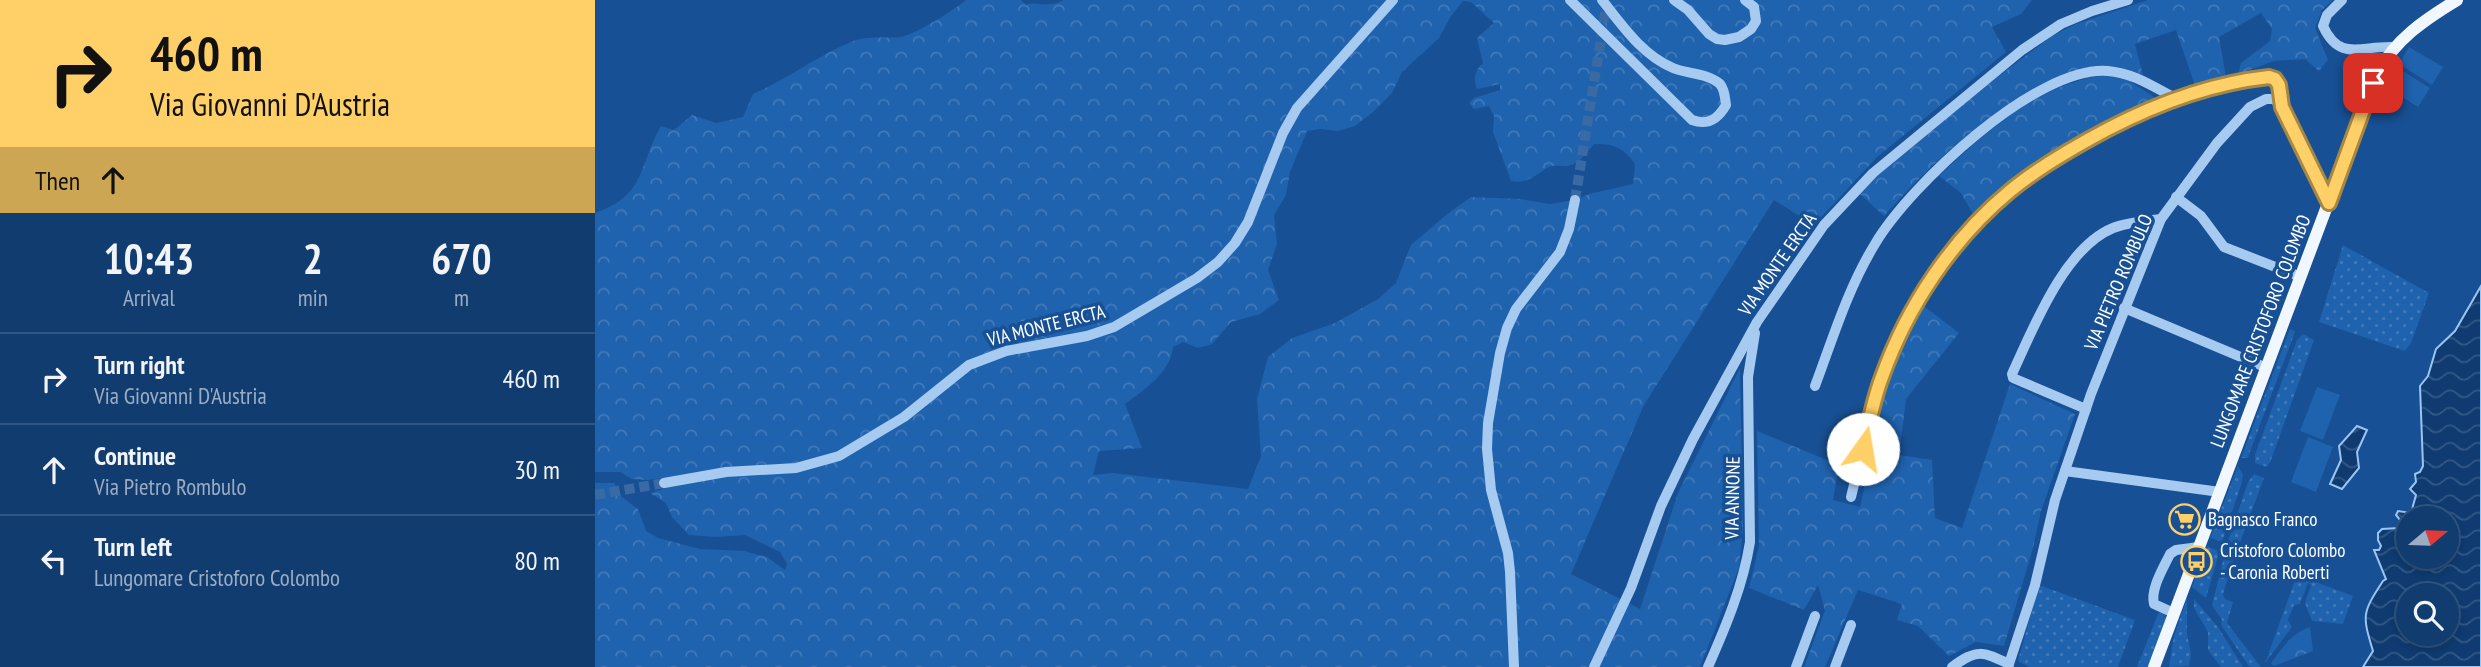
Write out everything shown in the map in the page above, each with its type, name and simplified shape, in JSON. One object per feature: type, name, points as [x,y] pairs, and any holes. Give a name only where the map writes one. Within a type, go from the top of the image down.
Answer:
[{"type":"main road","name":"LUNGOMARE CRISTOFORO COLOMBO","points":[[2155,666],[2373,83],[2394,47],[2419,24],[2457,0]]},
{"type":"street","name":"VIA MONTE ERCTA","points":[[663,483],[732,471],[796,468],[839,456],[904,417],[969,365],[1006,351],[1087,336],[1114,327],[1197,278],[1218,262],[1235,243],[1248,222],[1283,133],[1297,108],[1393,0]]},
{"type":"street","points":[[1570,0],[1692,120],[1700,123],[1716,118],[1725,105],[1723,89],[1718,82],[1672,68],[1649,54],[1602,0]]},
{"type":"street","points":[[1674,0],[1688,10],[1709,34],[1725,40],[1746,34],[1756,21],[1754,7],[1745,0]]},
{"type":"street","name":"VIA MONTE ERCTA","points":[[1594,667],[1631,588],[1673,480],[1757,322],[1824,225],[1881,166],[1972,89],[2042,35],[2092,11],[2128,0]]},
{"type":"street","points":[[2342,0],[2327,15],[2323,26],[2329,39],[2341,49],[2394,47]]},
{"type":"street","points":[[1815,386],[1860,270],[1876,241],[1895,214],[1918,189],[1995,120],[2066,78],[2105,70],[2127,73],[2177,99]]},
{"type":"street","points":[[1851,497],[1881,378],[1911,314],[1947,258],[1984,215],[2011,190],[2048,164],[2128,119],[2177,99],[2269,77],[2275,79],[2279,85],[2282,107],[2329,203]]},
{"type":"street","name":"VIA PIETRO ROMBULO","points":[[2008,666],[2035,585],[2048,523],[2065,471],[2124,309],[2161,219],[2217,143],[2255,103],[2274,99],[2282,107]]},
{"type":"street","points":[[2176,197],[2201,216],[2224,247],[2301,277]]},
{"type":"street","points":[[1514,667],[1508,553],[1491,490],[1487,449],[1488,423],[1507,328],[1527,293],[1560,252],[1569,229],[1575,200]]},
{"type":"street","points":[[2086,410],[2013,378],[2012,374],[2052,292],[2087,246],[2112,228],[2161,219]]},
{"type":"street","points":[[2124,309],[2267,368]]},
{"type":"street","name":"VIA ANNONE","points":[[1708,667],[1735,604],[1750,542],[1748,377],[1757,322]]},
{"type":"street","points":[[2065,471],[2220,492]]},
{"type":"street","points":[[2174,613],[2154,604],[2154,591],[2170,554],[2175,550],[2199,547]]},
{"type":"street","points":[[1796,667],[1815,616]]},
{"type":"street","points":[[1835,667],[1851,625]]},
{"type":"street","points":[[1952,667],[1971,654],[1980,652],[2008,666]]},
{"type":"green space","points":[[966,0],[1021,0],[1026,5],[1052,4],[1064,0],[2032,0],[2021,14],[1992,27],[2006,52],[1877,157],[1814,225],[1774,200],[1644,405],[1571,574],[1640,609],[1678,493],[1740,368],[1743,528],[1739,568],[1700,667],[595,667],[595,483],[614,483],[622,497],[638,509],[646,531],[658,538],[700,549],[744,551],[767,557],[785,570],[787,564],[780,552],[745,535],[689,535],[672,517],[666,503],[650,493],[663,489],[661,478],[632,479],[620,472],[595,472],[595,213],[612,206],[633,188],[661,126],[674,130],[692,115],[716,123],[743,117],[753,94],[828,53],[859,39],[907,35]],"holes":[[[1463,1],[1471,2],[1494,23],[1477,38],[1483,63],[1475,75],[1477,89],[1500,84],[1500,90],[1474,98],[1469,103],[1474,109],[1489,106],[1494,116],[1493,132],[1511,181],[1526,180],[1551,166],[1573,165],[1594,144],[1601,144],[1618,148],[1631,159],[1635,164],[1633,184],[1550,204],[1520,199],[1471,197],[1446,215],[1411,245],[1396,283],[1378,299],[1335,323],[1292,338],[1268,357],[1257,399],[1261,456],[1248,489],[1113,473],[1093,475],[1099,451],[1142,448],[1125,404],[1162,373],[1173,347],[1183,342],[1198,348],[1212,344],[1231,322],[1260,314],[1279,300],[1268,270],[1277,244],[1274,215],[1286,195],[1290,172],[1307,131],[1337,131],[1355,126],[1373,112],[1392,93],[1402,72],[1439,38]]]},
{"type":"green space","points":[[2148,0],[2333,0],[2322,10],[2315,28],[2328,60],[2319,71],[2305,59],[2274,61],[2238,74],[2241,63],[2270,41],[2272,29],[2261,13],[2219,37],[2226,77],[2195,86],[2176,30],[2135,44],[2143,75],[2112,66],[2088,67],[2061,76],[2010,105],[1971,132],[1918,180],[1884,216],[1859,193],[1879,172],[1962,104],[2052,36],[2076,24]]},
{"type":"green space","points":[[2409,47],[2443,67],[2432,85],[2399,64]]},
{"type":"green space","points":[[2396,67],[2430,88],[2418,107],[2384,86]]},
{"type":"green space","points":[[2107,75],[2125,78],[2157,99],[2098,126],[2040,159],[2005,185],[1973,214],[1961,193],[1939,176],[1995,127],[2037,98],[2082,80]]},
{"type":"green space","points":[[2343,245],[2429,293],[2411,343],[2405,351],[2319,322]]},
{"type":"green space","points":[[1924,306],[1959,333],[1906,399],[1899,455],[1932,460],[1935,518],[1962,528],[2010,384],[2075,414],[2041,511],[2004,646],[1976,642],[1949,656],[1918,626],[1897,620],[1902,604],[1858,590],[1825,667],[1804,667],[1825,611],[1818,585],[1804,610],[1749,588],[1759,546],[1757,431],[1839,465],[1833,500],[1860,507],[1888,380]]},
{"type":"green space","points":[[2290,329],[2295,331],[2248,458],[2241,458]]},
{"type":"green space","points":[[2303,334],[2314,340],[2267,467],[2255,463],[2255,455],[2297,340]]},
{"type":"green space","points":[[2317,387],[2340,395],[2323,440],[2300,431]]},
{"type":"green space","points":[[2308,437],[2333,447],[2316,492],[2291,482]]},
{"type":"green space","points":[[2238,466],[2243,475],[2241,485],[2222,542],[2210,538]]},
{"type":"green space","points":[[2254,474],[2264,478],[2238,548],[2227,544],[2248,482]]},
{"type":"green space","points":[[2207,546],[2218,551],[2218,556],[2206,598],[2192,587]]},
{"type":"green space","points":[[2225,553],[2234,558],[2223,594],[2225,599],[2233,602],[2227,623],[2261,667],[2248,665],[2221,625],[2222,620],[2212,605]]},
{"type":"green space","points":[[2297,575],[2353,596],[2343,624],[2312,621],[2305,603],[2311,585],[2308,583],[2300,604],[2294,605],[2288,620],[2292,627],[2265,663]]},
{"type":"green space","points":[[2039,585],[2135,620],[2118,667],[2029,667],[2018,661]]},
{"type":"green space","points":[[2187,598],[2187,634],[2191,654],[2189,666],[2169,667],[2174,636]]},
{"type":"green space","points":[[2194,599],[2218,627],[2243,667],[2221,667],[2208,650],[2208,632],[2194,608]]},
{"type":"green space","points":[[2164,612],[2166,618],[2148,667],[2137,667],[2158,614]]},
{"type":"green space","points":[[2310,627],[2313,651],[2274,666],[2271,663],[2292,637]]},
{"type":"water","points":[[2481,286],[2481,667],[2363,667],[2373,651],[2366,614],[2376,592],[2386,579],[2374,550],[2379,550],[2381,546],[2378,533],[2382,529],[2396,528],[2396,569],[2459,569],[2459,506],[2413,506],[2416,495],[2410,489],[2416,482],[2415,474],[2420,472],[2423,466],[2420,386],[2428,376],[2436,349],[2455,331]]},
{"type":"water","points":[[2357,426],[2367,430],[2357,452],[2359,468],[2342,489],[2330,484],[2341,460],[2339,446]]},
{"type":"tunnel","points":[[1575,200],[1607,1]]},
{"type":"tunnel","points":[[595,495],[664,483]]},
{"type":"place","name":"Bagnasco Franco","points":[[2185,519]]},
{"type":"place","name":"Cristoforo Colombo - Caronia Roberti","points":[[2197,561]]},
{"type":"route","points":[[1863,449],[1881,378],[1911,314],[1947,258],[1984,215],[2011,190],[2091,138],[2153,107],[2193,93],[2269,77],[2275,79],[2279,85],[2282,107],[2329,203],[2373,83]]}]
